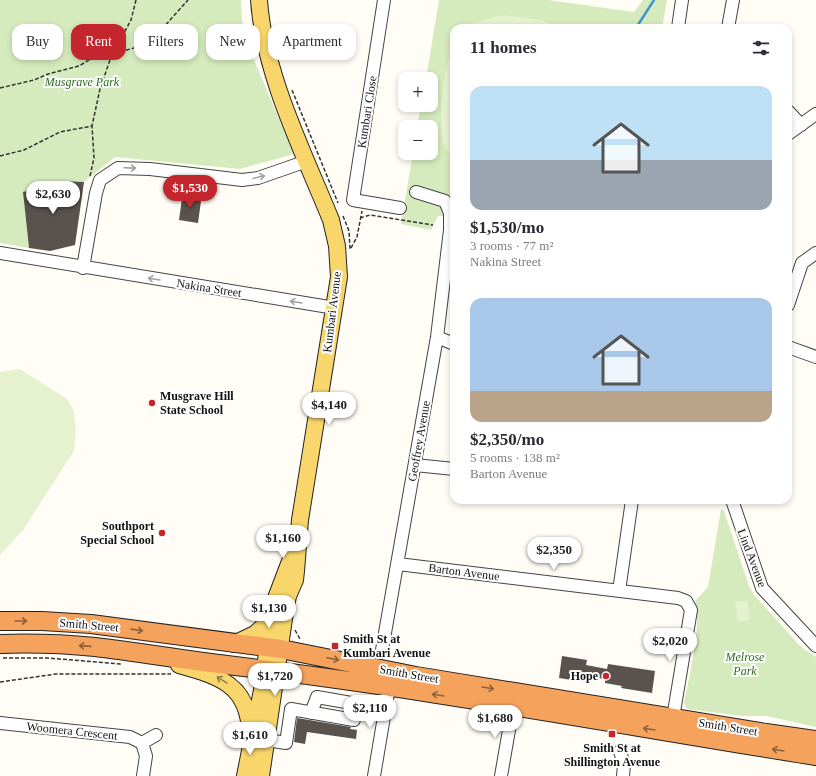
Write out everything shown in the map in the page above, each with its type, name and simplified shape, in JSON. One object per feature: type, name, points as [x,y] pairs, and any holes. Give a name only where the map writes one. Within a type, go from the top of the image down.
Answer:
[{"type":"highway","name":"Smith Street","points":[[0,621],[42,621],[91,624],[234,644],[274,648],[416,676],[816,740]]},
{"type":"highway","name":"Smith Street","points":[[0,644],[73,645],[131,659],[204,662],[272,670],[359,682],[816,756]]},
{"type":"main road","name":"Kumbari Avenue","points":[[258,0],[260,24],[271,68],[331,220],[337,246],[339,277],[298,539],[295,580],[288,596],[274,648],[270,717],[261,776]]},
{"type":"main road","name":"Kumbari Avenue","points":[[274,648],[271,620],[276,598],[298,539]]},
{"type":"main road","points":[[234,644],[255,634],[271,620]]},
{"type":"main road","points":[[131,659],[211,674],[230,685],[241,697],[247,711],[250,726],[250,751]]},
{"type":"main road","name":"Kumbari Avenue","points":[[245,776],[259,710],[272,670]]},
{"type":"street","name":"Kumbari Close","points":[[358,201],[384,0]]},
{"type":"street","points":[[679,24],[682,0]]},
{"type":"street","points":[[729,24],[733,0]]},
{"type":"street","points":[[792,131],[816,114]]},
{"type":"street","points":[[792,115],[801,125]]},
{"type":"street","points":[[83,268],[96,194],[100,180],[118,168],[150,169],[242,180],[258,178],[307,161]]},
{"type":"street","name":"Geoffrey Avenue","points":[[416,192],[445,201],[450,213]]},
{"type":"street","points":[[358,201],[400,208]]},
{"type":"street","name":"Geoffrey Avenue","points":[[382,650],[416,465],[437,338],[450,245]]},
{"type":"street","name":"Nakina Street","points":[[0,253],[83,268],[334,308]]},
{"type":"street","points":[[792,293],[802,263],[816,253]]},
{"type":"street","points":[[437,338],[450,343]]},
{"type":"street","points":[[792,348],[816,357]]},
{"type":"street","points":[[416,465],[450,469]]},
{"type":"street","points":[[619,591],[631,504]]},
{"type":"street","name":"Lind Avenue","points":[[730,504],[762,588],[816,646]]},
{"type":"street","name":"Barton Avenue","points":[[398,564],[678,598],[686,602],[691,610],[673,718]]},
{"type":"street","points":[[337,679],[342,701]]},
{"type":"street","points":[[342,701],[359,682]]},
{"type":"street","points":[[374,776],[389,687]]},
{"type":"street","points":[[266,740],[286,743],[291,709],[311,713],[354,720],[357,704],[316,697],[311,713]]},
{"type":"street","points":[[501,776],[513,707]]},
{"type":"street","points":[[270,717],[290,721]]},
{"type":"street","name":"Woomera Crescent","points":[[0,723],[130,737],[142,743]]},
{"type":"street","points":[[143,776],[146,756],[142,743],[156,735]]},
{"type":"street","points":[[620,751],[624,765],[623,776]]},
{"type":"path","points":[[126,29],[131,20],[136,0]]},
{"type":"path","points":[[126,50],[134,48],[148,40],[171,20],[188,0]]},
{"type":"path","points":[[0,88],[34,80],[79,66],[89,60]]},
{"type":"path","points":[[100,180],[90,178],[94,158],[92,126],[100,89],[111,60]]},
{"type":"path","points":[[291,86],[339,206]]},
{"type":"path","points":[[0,156],[24,150],[60,132],[92,126]]},
{"type":"path","points":[[342,212],[350,231],[350,250],[357,237],[360,218],[358,201]]},
{"type":"path","points":[[360,218],[370,215],[433,225]]},
{"type":"path","points":[[295,630],[301,640]]},
{"type":"path","points":[[0,658],[131,659]]},
{"type":"path","points":[[0,682],[56,674],[173,673],[164,670]]},
{"type":"green space","name":"Musgrave Park","points":[[0,0],[241,0],[242,24],[206,24],[206,60],[254,60],[294,154],[240,169],[115,157],[84,182],[64,181],[23,192],[29,248],[0,243]]},
{"type":"green space","points":[[439,0],[548,0],[634,12],[643,0],[667,0],[663,24],[450,24],[450,217],[438,216],[431,230],[401,224],[412,160],[438,160],[438,120],[418,120],[420,112],[438,112],[438,72],[427,72]]},
{"type":"green space","points":[[502,15],[540,20],[552,24],[470,24]]},
{"type":"green space","points":[[450,56],[450,154],[444,145],[441,124],[442,95]]},
{"type":"green space","points":[[20,369],[67,399],[74,411],[76,432],[74,451],[23,530],[0,555],[0,372]]},
{"type":"green space","name":"Melrose Park","points":[[721,509],[724,511],[749,586],[754,595],[800,646],[816,657],[816,727],[767,716],[741,716],[687,709],[684,703],[696,638],[697,612],[695,601],[708,587]]},
{"type":"green space","points":[[747,601],[750,620],[738,622],[735,602]]},
{"type":"building","points":[[64,181],[84,182],[75,245],[50,251],[29,248],[23,192]]},
{"type":"building","points":[[187,195],[197,196],[197,201],[201,201],[198,223],[179,220],[182,198],[187,199]]},
{"type":"building","points":[[562,656],[587,660],[586,665],[607,669],[608,664],[655,671],[652,693],[621,688],[622,686],[605,683],[605,679],[585,676],[584,682],[559,678]]},
{"type":"building","points":[[297,718],[351,727],[350,729],[357,730],[356,739],[307,732],[305,744],[294,742]]},
{"type":"waterway","points":[[639,24],[654,0]]},
{"type":"place","name":"Musgrave Hill State School","points":[[152,403]]},
{"type":"place","name":"Southport Special School","points":[[162,533]]},
{"type":"place","name":"Smith St at Kumbari Avenue","points":[[335,646]]},
{"type":"place","name":"Hope","points":[[606,676]]},
{"type":"place","name":"Smith St at Shillington Avenue","points":[[612,734]]}]
